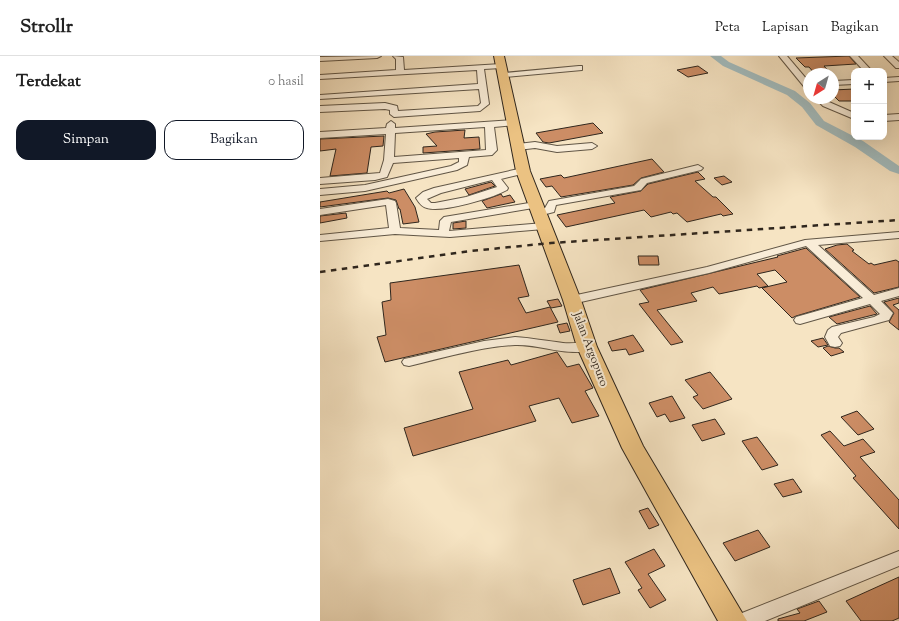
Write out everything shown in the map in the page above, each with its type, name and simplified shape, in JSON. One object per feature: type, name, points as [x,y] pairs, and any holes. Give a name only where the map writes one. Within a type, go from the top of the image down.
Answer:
[{"type":"highway","name":"Jalan Argopuro","points":[[501,66],[523,171],[572,300],[587,347],[633,448],[733,621]]},
{"type":"street","points":[[320,59],[377,56]]},
{"type":"street","points":[[398,56],[400,59],[400,72]]},
{"type":"street","points":[[783,56],[794,56]]},
{"type":"street","points":[[783,56],[803,79]]},
{"type":"street","points":[[854,56],[865,68]]},
{"type":"street","points":[[888,56],[899,66]]},
{"type":"street","points":[[320,77],[501,66],[579,68]]},
{"type":"street","points":[[394,114],[480,108],[485,104],[480,67]]},
{"type":"street","points":[[887,80],[899,79]]},
{"type":"street","points":[[839,83],[851,82]]},
{"type":"street","points":[[320,97],[483,86]]},
{"type":"street","points":[[826,104],[851,115]]},
{"type":"street","points":[[320,109],[385,106],[394,108],[390,131],[389,160],[385,173],[380,176],[320,181]]},
{"type":"street","points":[[887,118],[899,117]]},
{"type":"street","points":[[320,135],[513,123]]},
{"type":"street","points":[[389,160],[491,152],[489,124]]},
{"type":"street","points":[[518,147],[535,145],[557,149],[592,146]]},
{"type":"street","points":[[320,192],[365,188],[454,168],[464,162],[464,155]]},
{"type":"street","points":[[320,238],[395,231],[450,234],[539,215],[550,210],[553,203],[637,188],[644,181],[698,168]]},
{"type":"street","points":[[495,177],[503,188],[500,191],[489,195],[439,206],[429,206],[420,198],[426,194],[495,177],[523,171]]},
{"type":"street","points":[[320,212],[388,202],[391,203],[395,231]]},
{"type":"street","points":[[444,231],[445,221],[448,219],[539,215]]},
{"type":"street","points":[[572,300],[710,270],[805,243],[899,235]]},
{"type":"street","points":[[809,243],[887,315],[878,320],[838,330],[833,333],[831,337],[835,342]]},
{"type":"street","points":[[800,320],[899,292]]},
{"type":"street","points":[[409,362],[484,345],[515,341],[587,347]]},
{"type":"street","points":[[744,621],[899,558]]},
{"type":"building","points":[[849,56],[856,64],[824,66],[826,68],[810,68],[805,67],[796,58]]},
{"type":"building","points":[[698,66],[708,73],[688,77],[677,70]]},
{"type":"building","points":[[851,89],[851,101],[839,101],[839,90]]},
{"type":"building","points":[[593,123],[603,133],[549,143],[543,142],[536,133]]},
{"type":"building","points":[[465,130],[464,138],[479,137],[480,149],[423,153],[423,147],[437,146],[426,134]]},
{"type":"building","points":[[384,136],[383,146],[371,147],[367,173],[330,176],[336,149],[320,151],[320,139]]},
{"type":"building","points":[[652,159],[664,172],[641,178],[633,185],[561,197],[552,186],[546,187],[540,179],[561,175],[564,178]]},
{"type":"building","points":[[698,172],[705,179],[695,181],[713,197],[716,197],[733,214],[723,216],[721,214],[687,222],[677,213],[673,214],[671,212],[651,217],[644,210],[566,227],[557,215],[615,203],[610,197],[641,191],[648,184]]},
{"type":"building","points":[[724,176],[732,182],[722,185],[714,178]]},
{"type":"building","points":[[491,182],[495,186],[469,195],[465,189]]},
{"type":"building","points":[[404,189],[415,207],[419,222],[403,224],[400,209],[396,200],[388,198],[320,207],[320,202],[387,191],[389,193]]},
{"type":"building","points":[[501,194],[503,197],[510,195],[515,202],[487,208],[482,201]]},
{"type":"building","points":[[346,213],[347,218],[320,223],[320,216]]},
{"type":"building","points":[[466,221],[466,228],[453,229],[453,223]]},
{"type":"building","points":[[847,244],[854,250],[852,251],[869,264],[871,263],[874,265],[896,260],[899,262],[899,287],[874,293],[825,249],[837,245]]},
{"type":"building","points":[[806,248],[860,297],[792,318],[762,288],[787,282],[775,270],[757,274],[768,286],[759,288],[757,286],[719,294],[713,287],[691,293],[697,301],[657,310],[683,342],[671,345],[639,304],[649,302],[640,290],[778,257],[777,256]]},
{"type":"building","points":[[638,256],[658,256],[659,265],[639,265]]},
{"type":"building","points":[[519,265],[529,296],[518,298],[526,313],[550,307],[558,322],[385,362],[377,337],[386,335],[382,302],[391,300],[390,283]]},
{"type":"building","points":[[899,298],[899,303],[893,305],[899,310],[899,330],[889,322],[894,313],[884,302]]},
{"type":"building","points":[[558,299],[562,306],[551,308],[547,301]]},
{"type":"building","points":[[870,306],[877,314],[837,324],[829,317]]},
{"type":"building","points":[[567,323],[570,331],[560,333],[557,325]]},
{"type":"building","points":[[633,335],[644,351],[629,355],[626,349],[612,351],[608,342]]},
{"type":"building","points":[[823,338],[828,345],[818,347],[811,341]]},
{"type":"building","points":[[828,346],[839,348],[844,352],[831,356],[823,348]]},
{"type":"building","points":[[557,352],[567,367],[579,364],[593,388],[585,391],[599,416],[572,423],[559,398],[529,406],[536,421],[413,456],[404,428],[473,409],[459,372],[508,360],[511,365]]},
{"type":"building","points":[[710,372],[732,399],[703,409],[693,397],[698,395],[685,380]]},
{"type":"building","points":[[672,396],[685,418],[670,422],[665,414],[657,417],[649,403]]},
{"type":"building","points":[[857,411],[874,429],[858,435],[841,417]]},
{"type":"building","points":[[715,419],[725,434],[702,441],[692,425]]},
{"type":"building","points":[[830,431],[844,446],[863,439],[875,452],[860,457],[899,500],[899,529],[853,478],[856,476],[821,435]]},
{"type":"building","points":[[757,437],[778,465],[762,470],[742,441]]},
{"type":"building","points":[[793,479],[802,492],[783,497],[774,484]]},
{"type":"building","points":[[648,508],[659,525],[649,529],[639,511]]},
{"type":"building","points":[[758,530],[770,547],[735,561],[723,543]]},
{"type":"building","points":[[654,549],[665,566],[648,574],[666,600],[650,608],[638,590],[642,588],[625,562]]},
{"type":"building","points":[[610,568],[620,593],[583,605],[573,580]]},
{"type":"building","points":[[899,577],[899,618],[892,621],[861,621],[846,601]]},
{"type":"building","points":[[819,601],[827,612],[804,621],[778,621],[778,619],[800,613],[797,609]]},
{"type":"waterway","points":[[715,56],[726,64],[791,93],[806,105],[820,123],[859,144],[899,170]]},
{"type":"railway","points":[[320,272],[471,251],[551,243],[899,220]]}]
